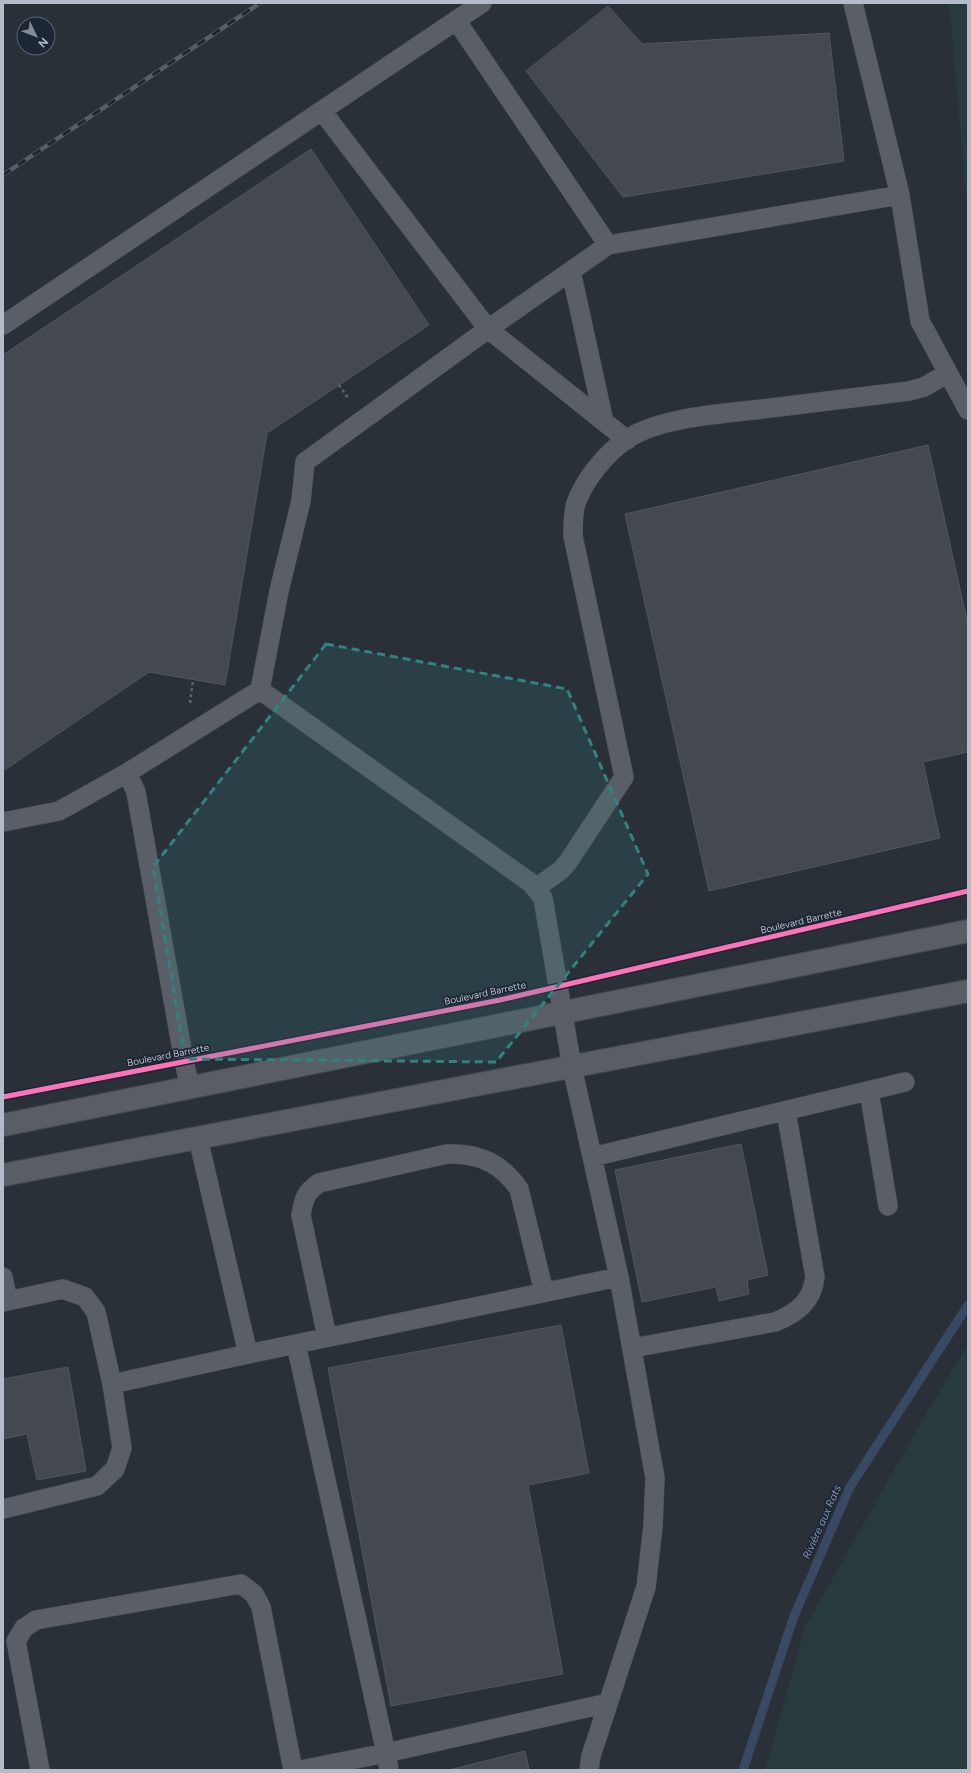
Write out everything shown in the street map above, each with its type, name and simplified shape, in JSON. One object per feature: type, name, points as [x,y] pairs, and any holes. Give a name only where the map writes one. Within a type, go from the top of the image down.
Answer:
[{"type":"main road","points":[[3,1125],[968,931]]},
{"type":"main road","points":[[3,1175],[968,991]]},
{"type":"lane","points":[[3,325],[482,3]]},
{"type":"lane","points":[[853,3],[900,195],[920,321],[968,410]]},
{"type":"lane","points":[[456,20],[608,245]]},
{"type":"lane","points":[[322,111],[488,329],[626,440]]},
{"type":"lane","points":[[3,822],[59,811],[127,773],[260,690],[279,592],[301,501],[305,462],[488,329],[608,245],[900,195]]},
{"type":"lane","points":[[572,271],[604,422]]},
{"type":"lane","points":[[536,888],[561,870],[568,862],[624,777],[573,536],[576,504],[584,488],[598,467],[626,440],[642,431],[662,424],[716,414],[909,391],[924,386],[948,373]]},
{"type":"lane","points":[[260,690],[536,888],[542,898],[572,1067],[619,1277],[655,1478],[654,1526],[646,1587],[608,1703],[589,1770]]},
{"type":"lane","points":[[127,773],[136,792],[190,1088]]},
{"type":"lane","points":[[592,1158],[905,1082]]},
{"type":"lane","points":[[869,1091],[888,1206]]},
{"type":"lane","points":[[632,1348],[774,1322],[788,1317],[809,1298],[813,1289],[815,1277],[786,1111]]},
{"type":"lane","points":[[198,1138],[248,1354]]},
{"type":"lane","points":[[327,1337],[301,1215],[303,1201],[308,1191],[319,1183],[447,1154],[465,1153],[494,1163],[511,1177],[518,1190],[544,1292]]},
{"type":"lane","points":[[3,1277],[5,1302],[63,1289],[85,1297],[96,1312],[112,1384],[122,1448],[114,1469],[97,1486],[3,1509]]},
{"type":"lane","points":[[112,1384],[327,1337],[619,1277]]},
{"type":"lane","points":[[296,1344],[387,1761]]},
{"type":"lane","points":[[40,1770],[16,1641],[24,1628],[36,1620],[241,1584],[254,1594],[261,1607],[293,1770]]},
{"type":"lane","points":[[300,1770],[387,1761],[608,1703]]},
{"type":"highlighted area","points":[[326,644],[567,689],[648,874],[496,1062],[185,1059],[153,867]]},
{"type":"green space","points":[[949,3],[968,3],[968,217]]},
{"type":"green space","points":[[968,1345],[968,1770],[765,1770],[805,1627],[933,1402]]},
{"type":"building","points":[[608,6],[642,44],[829,33],[844,161],[623,197],[526,71]]},
{"type":"building","points":[[311,149],[429,325],[267,433],[225,685],[149,672],[3,771],[3,355]]},
{"type":"building","points":[[928,445],[968,625],[968,752],[923,762],[940,838],[709,891],[625,514]]},
{"type":"building","points":[[741,1144],[768,1275],[747,1280],[749,1294],[719,1301],[716,1287],[642,1302],[615,1170]]},
{"type":"building","points":[[561,1325],[589,1473],[528,1485],[563,1674],[391,1706],[328,1368]]},
{"type":"building","points":[[68,1367],[86,1471],[37,1480],[27,1434],[3,1439],[3,1379]]},
{"type":"building","points":[[525,1751],[529,1770],[449,1770]]},
{"type":"waterway","name":"Rivière aux Rats","points":[[743,1770],[794,1616],[850,1487],[968,1305]]},
{"type":"railway","points":[[3,175],[260,3]]},
{"type":"cycle path","name":"Boulevard Barrette","points":[[3,1097],[500,1000],[968,891]]}]
